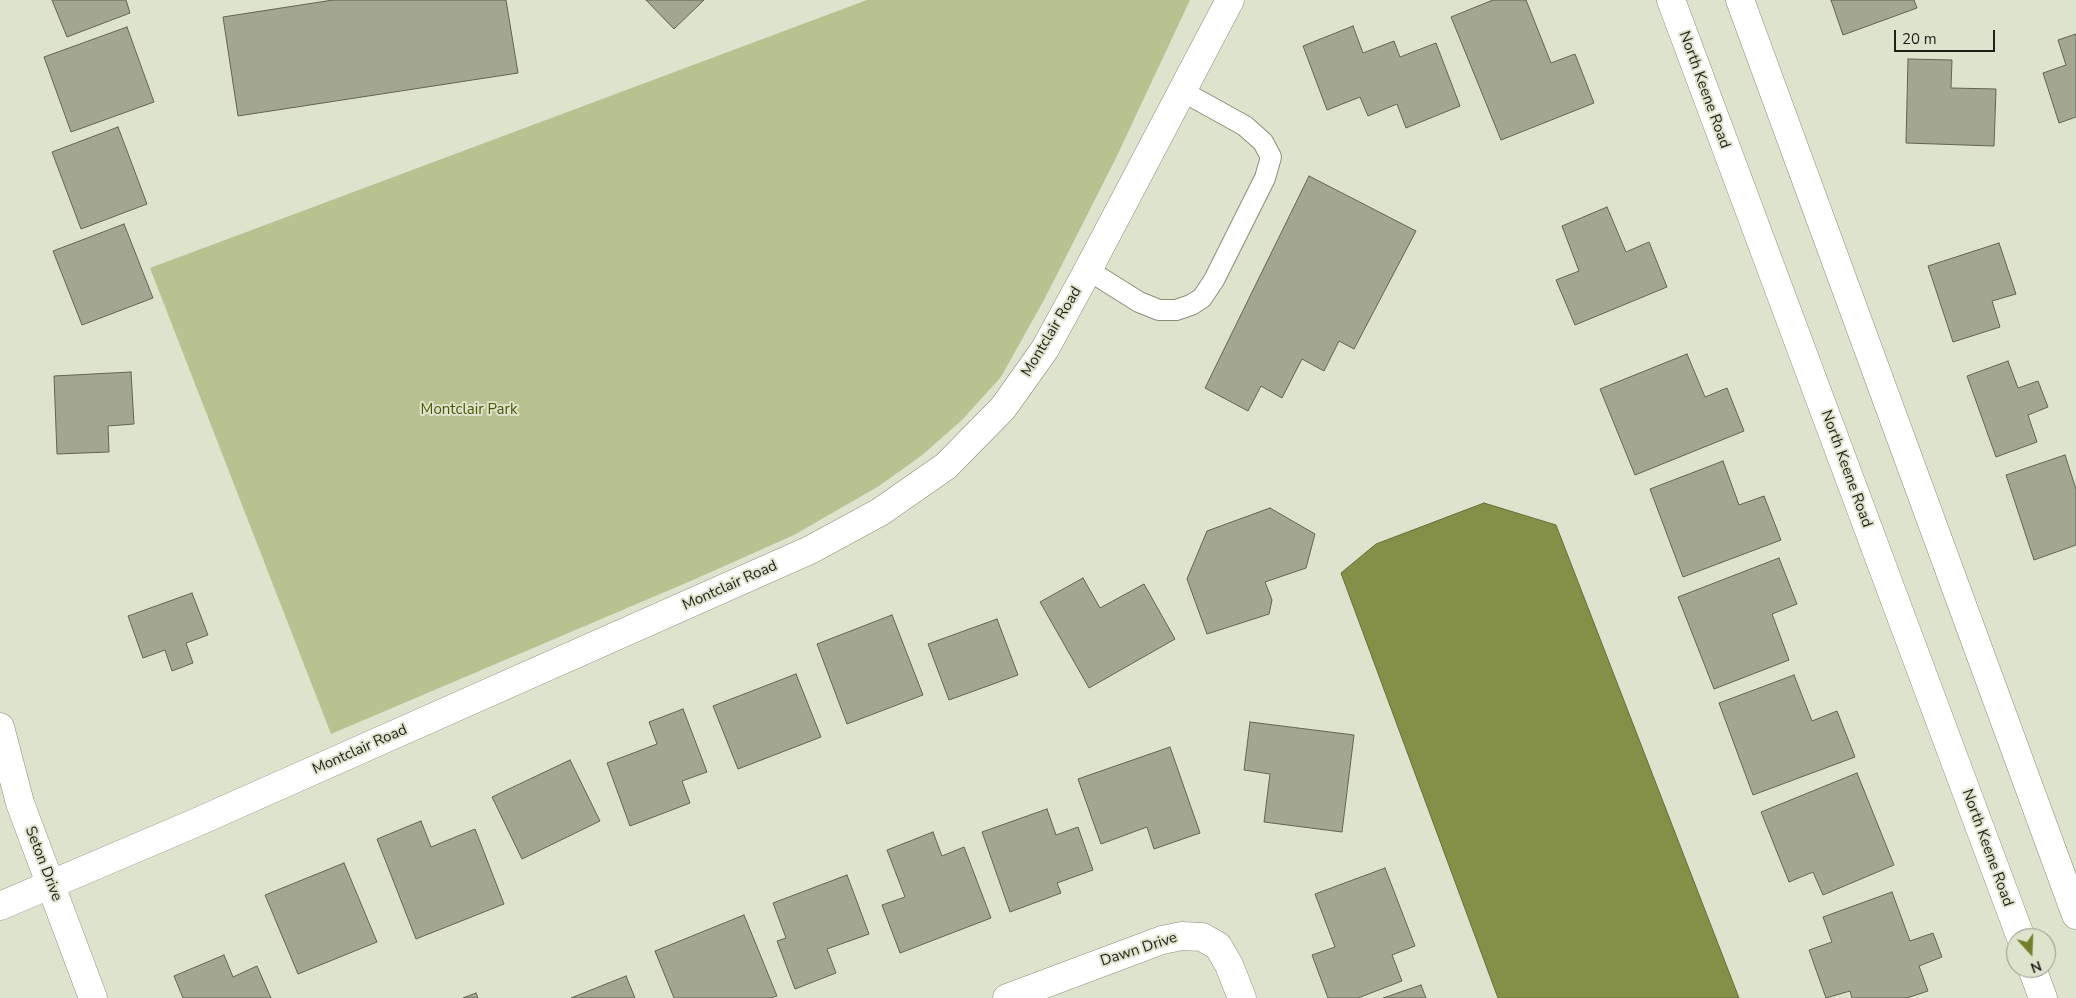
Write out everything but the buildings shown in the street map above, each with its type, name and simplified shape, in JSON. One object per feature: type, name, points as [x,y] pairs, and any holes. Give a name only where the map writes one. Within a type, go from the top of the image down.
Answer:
[{"type":"street","name":"Montclair Road","points":[[0,906],[213,815],[810,550],[880,512],[946,466],[1003,408],[1045,348],[1230,0]]},
{"type":"street","name":"North Keene Road","points":[[1671,0],[2017,928]]},
{"type":"street","points":[[1740,0],[2076,915]]},
{"type":"street","name":"Seton Drive","points":[[0,727],[20,803],[93,998]]},
{"type":"street","name":"Dawn Drive","points":[[1007,998],[1162,940],[1182,936],[1202,937],[1218,946],[1229,965],[1242,998]]},
{"type":"street","points":[[2036,978],[2043,998]]},
{"type":"lane","points":[[1088,270],[1139,302],[1159,310],[1176,310],[1191,305],[1202,298],[1214,280],[1265,178],[1271,157],[1263,142],[1245,126],[1182,91]]},
{"type":"green space","name":"Montclair Park","points":[[867,0],[1190,0],[1116,158],[1045,298],[1001,377],[961,421],[921,456],[879,486],[794,535],[331,734],[150,268]]},
{"type":"shaded area","points":[[1484,503],[1556,525],[1739,998],[1498,998],[1341,573],[1376,544]]}]
